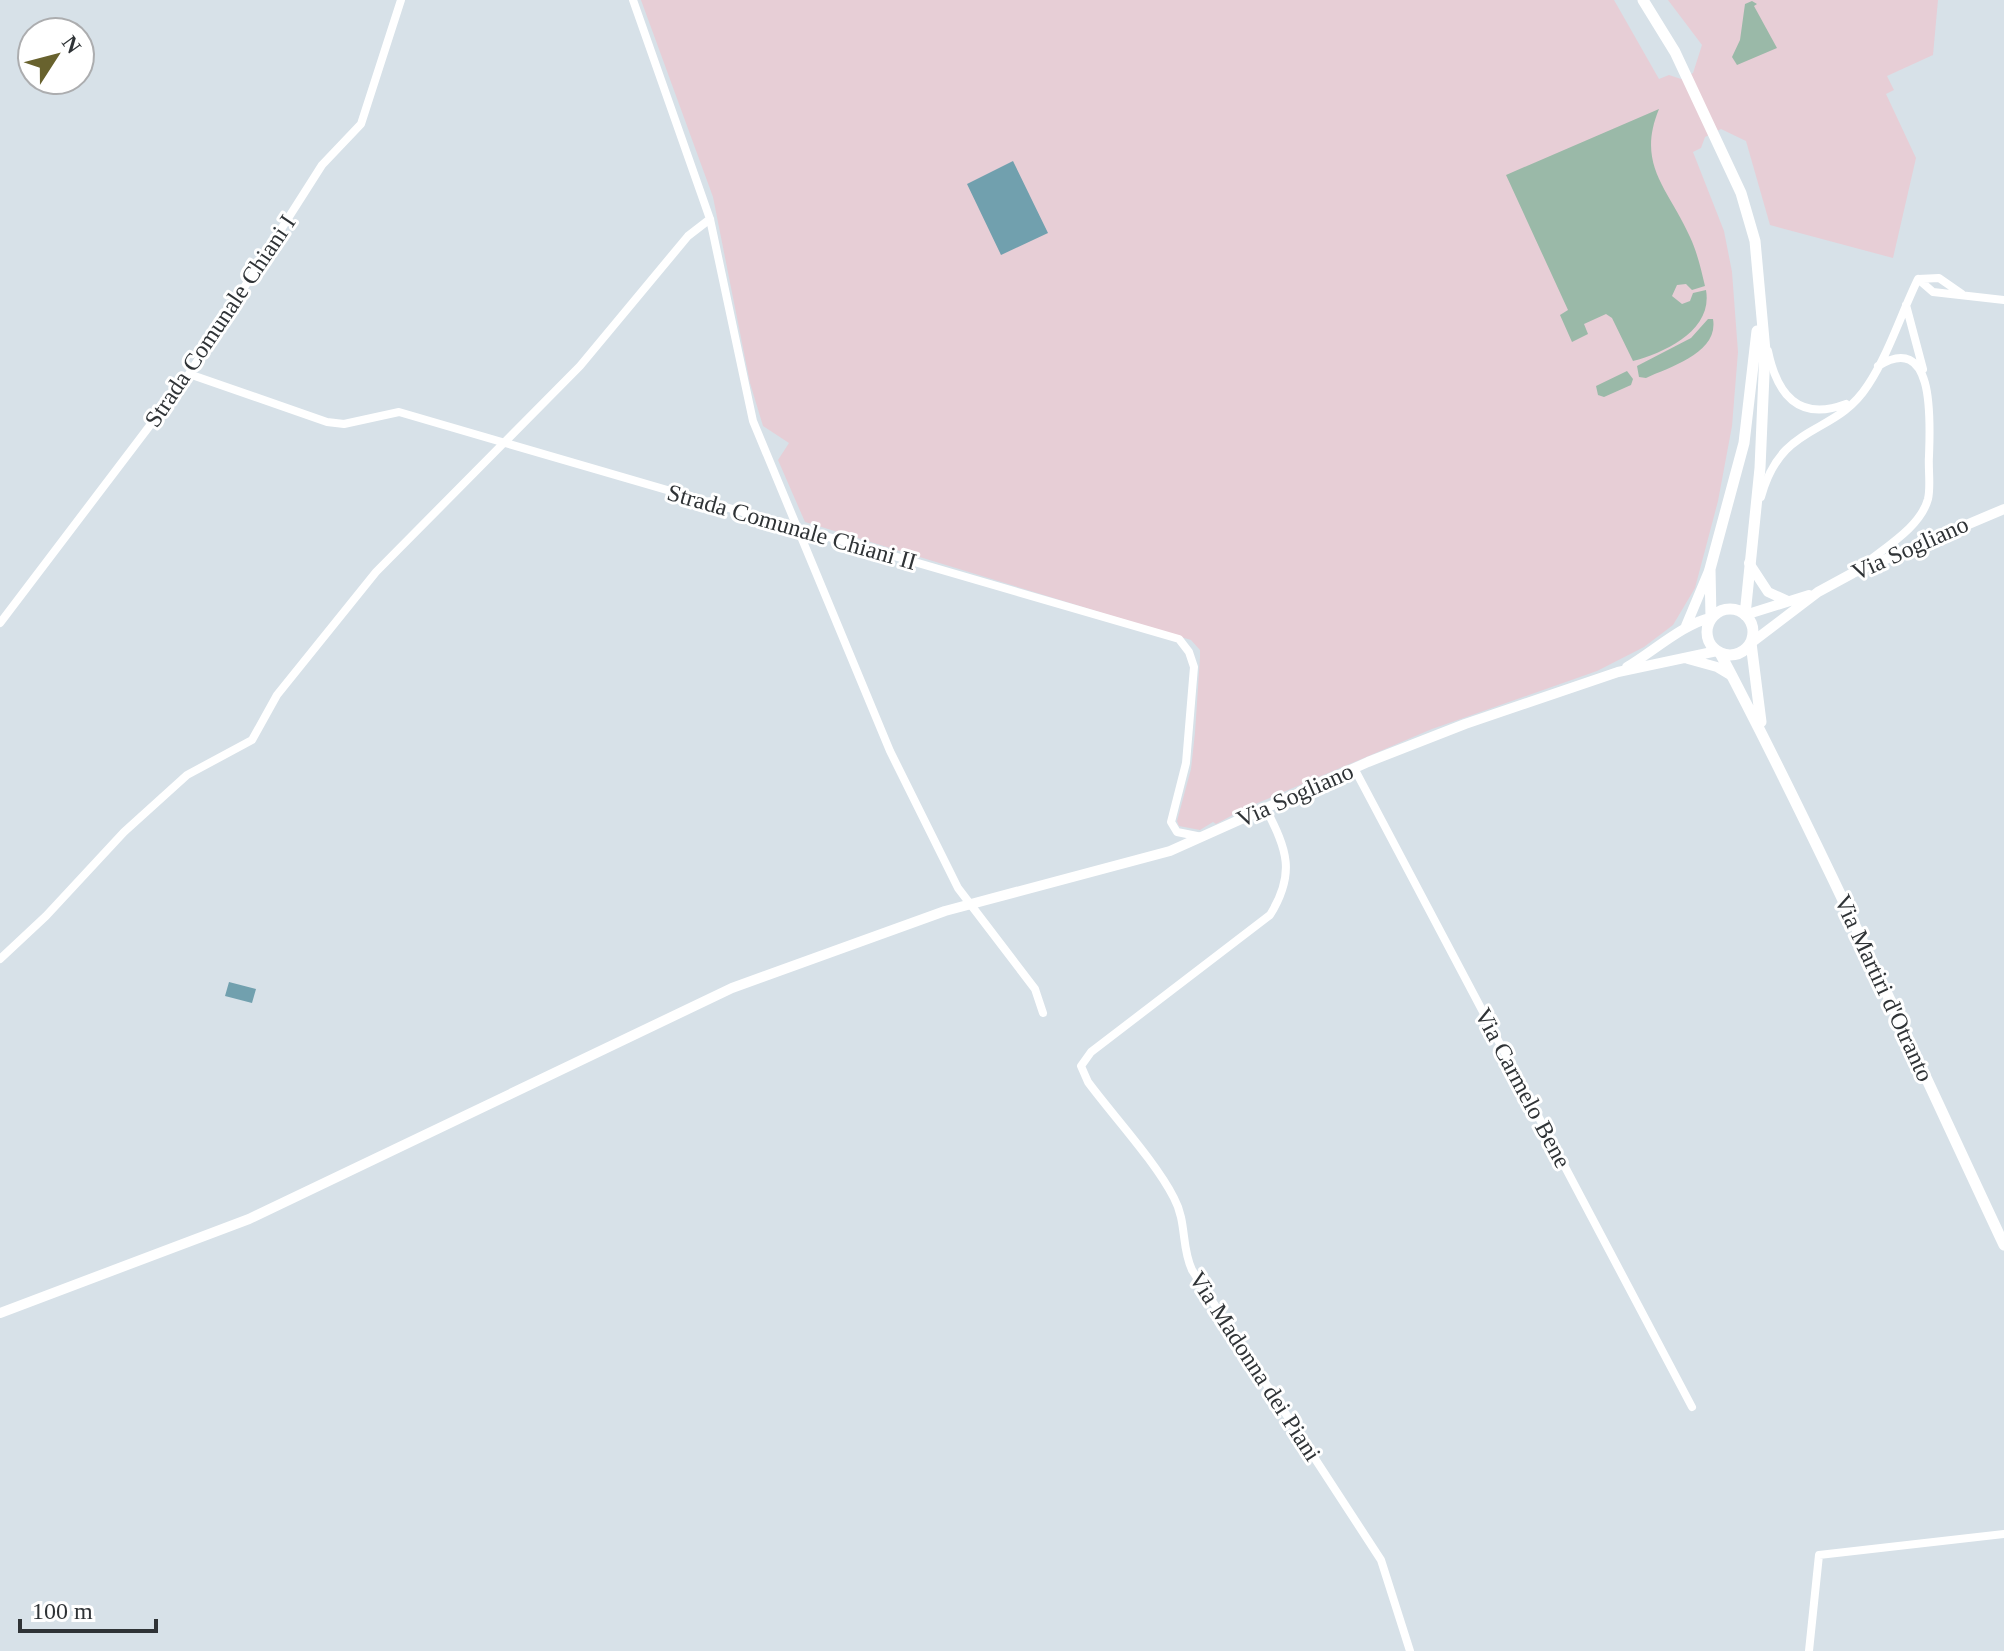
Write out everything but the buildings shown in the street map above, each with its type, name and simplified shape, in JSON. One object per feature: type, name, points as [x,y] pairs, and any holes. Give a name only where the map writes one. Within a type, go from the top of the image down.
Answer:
[{"type":"main road","points":[[1643,0],[1675,52],[1723,154],[1741,193],[1755,241],[1765,351],[1763,412],[1745,615],[1753,628],[1751,643]]},
{"type":"main road","points":[[1718,652],[1707,633],[1711,618],[1710,569],[1744,443],[1753,392],[1759,302]]},
{"type":"main road","name":"Via Sogliano","points":[[1711,618],[1731,609],[1745,615]]},
{"type":"main road","name":"Via Sogliano","points":[[1718,652],[1740,653],[1751,643]]},
{"type":"main road","name":"Via Martiri d'Otranto","points":[[1751,643],[1763,730]]},
{"type":"main road","name":"Via Martiri d'Otranto","points":[[1718,652],[1763,730],[2004,1245]]},
{"type":"street","name":"Strada Comunale Chiani I","points":[[0,623],[189,374],[322,165],[361,124],[401,0]]},
{"type":"street","points":[[633,0],[710,219],[753,421],[890,751],[969,905],[1035,989],[1043,1013]]},
{"type":"street","points":[[0,959],[46,916],[124,832],[187,775],[252,740],[277,695],[376,572],[616,326],[688,236],[710,219]]},
{"type":"street","points":[[1918,279],[1939,278],[1962,294]]},
{"type":"street","points":[[1918,279],[1933,292]]},
{"type":"street","points":[[1751,537],[1767,477],[1776,459],[1790,443],[1836,416],[1867,387],[1918,279]]},
{"type":"street","points":[[1908,300],[1933,292],[2004,300]]},
{"type":"street","points":[[1853,573],[1893,542],[1928,500],[1929,439],[1924,375],[1908,300]]},
{"type":"street","points":[[1761,322],[1776,384],[1788,398],[1817,410],[1851,402]]},
{"type":"street","points":[[1877,366],[1899,358],[1915,362],[1924,375]]},
{"type":"street","name":"Strada Comunale Chiani II","points":[[189,374],[327,422],[344,424],[399,412],[1179,639],[1189,652],[1194,667],[1186,763],[1171,822],[1177,832],[1202,837]]},
{"type":"street","name":"Via Sogliano","points":[[1751,643],[1818,592],[1853,573],[2004,509]]},
{"type":"street","points":[[1749,563],[1768,592],[1788,601]]},
{"type":"street","points":[[1685,628],[1710,569]]},
{"type":"street","name":"Via Sogliano","points":[[1745,615],[1818,592]]},
{"type":"street","name":"Via Sogliano","points":[[1618,672],[1664,645],[1685,628],[1711,618]]},
{"type":"street","name":"Via Sogliano","points":[[0,1313],[249,1219],[732,988],[945,911],[1170,851],[1354,768],[1465,724],[1618,672],[1718,652]]},
{"type":"street","name":"Via Sogliano","points":[[1682,658],[1717,667],[1732,676]]},
{"type":"street","name":"Via Carmelo Bene","points":[[1354,768],[1692,1407]]},
{"type":"street","name":"Via Madonna dei Piani","points":[[1266,809],[1284,845],[1287,872],[1283,895],[1270,915],[1091,1052],[1081,1066],[1088,1082],[1173,1196],[1183,1219],[1184,1253],[1192,1270],[1381,1560],[1410,1651]]},
{"type":"street","points":[[1809,1651],[1819,1555],[2004,1534]]},
{"type":"shaded area","points":[[641,0],[1614,0],[1659,79],[1669,75],[1681,79],[1693,73],[1702,45],[1668,0],[1938,0],[1933,55],[1887,76],[1894,90],[1886,94],[1916,158],[1893,258],[1770,225],[1746,141],[1721,129],[1705,137],[1701,148],[1693,152],[1724,231],[1732,272],[1738,352],[1732,426],[1718,501],[1695,588],[1673,625],[1644,647],[1597,671],[1432,729],[1200,830],[1179,826],[1177,821],[1191,769],[1195,733],[1200,650],[1191,640],[805,522],[778,460],[789,443],[763,426],[750,383],[713,197]]},
{"type":"green space","points":[[1752,1],[1757,4],[1754,6],[1777,48],[1737,65],[1732,57],[1740,40],[1745,4]]},
{"type":"green space","points":[[1659,109],[1651,146],[1653,161],[1664,190],[1692,243],[1705,286],[1692,290],[1686,284],[1677,285],[1672,296],[1682,304],[1690,301],[1693,293],[1706,290],[1706,304],[1695,328],[1684,337],[1659,352],[1633,361],[1612,318],[1606,314],[1584,324],[1588,334],[1572,342],[1560,315],[1568,310],[1506,175]]},
{"type":"green space","points":[[1708,319],[1713,319],[1713,331],[1701,350],[1667,369],[1646,378],[1639,377],[1637,366],[1691,338]]},
{"type":"green space","points":[[1627,371],[1633,379],[1631,385],[1604,397],[1598,395],[1596,386]]},
{"type":"water","points":[[1013,161],[1048,233],[1001,255],[967,184]]},
{"type":"water","points":[[229,982],[256,989],[252,1003],[225,996]]}]
